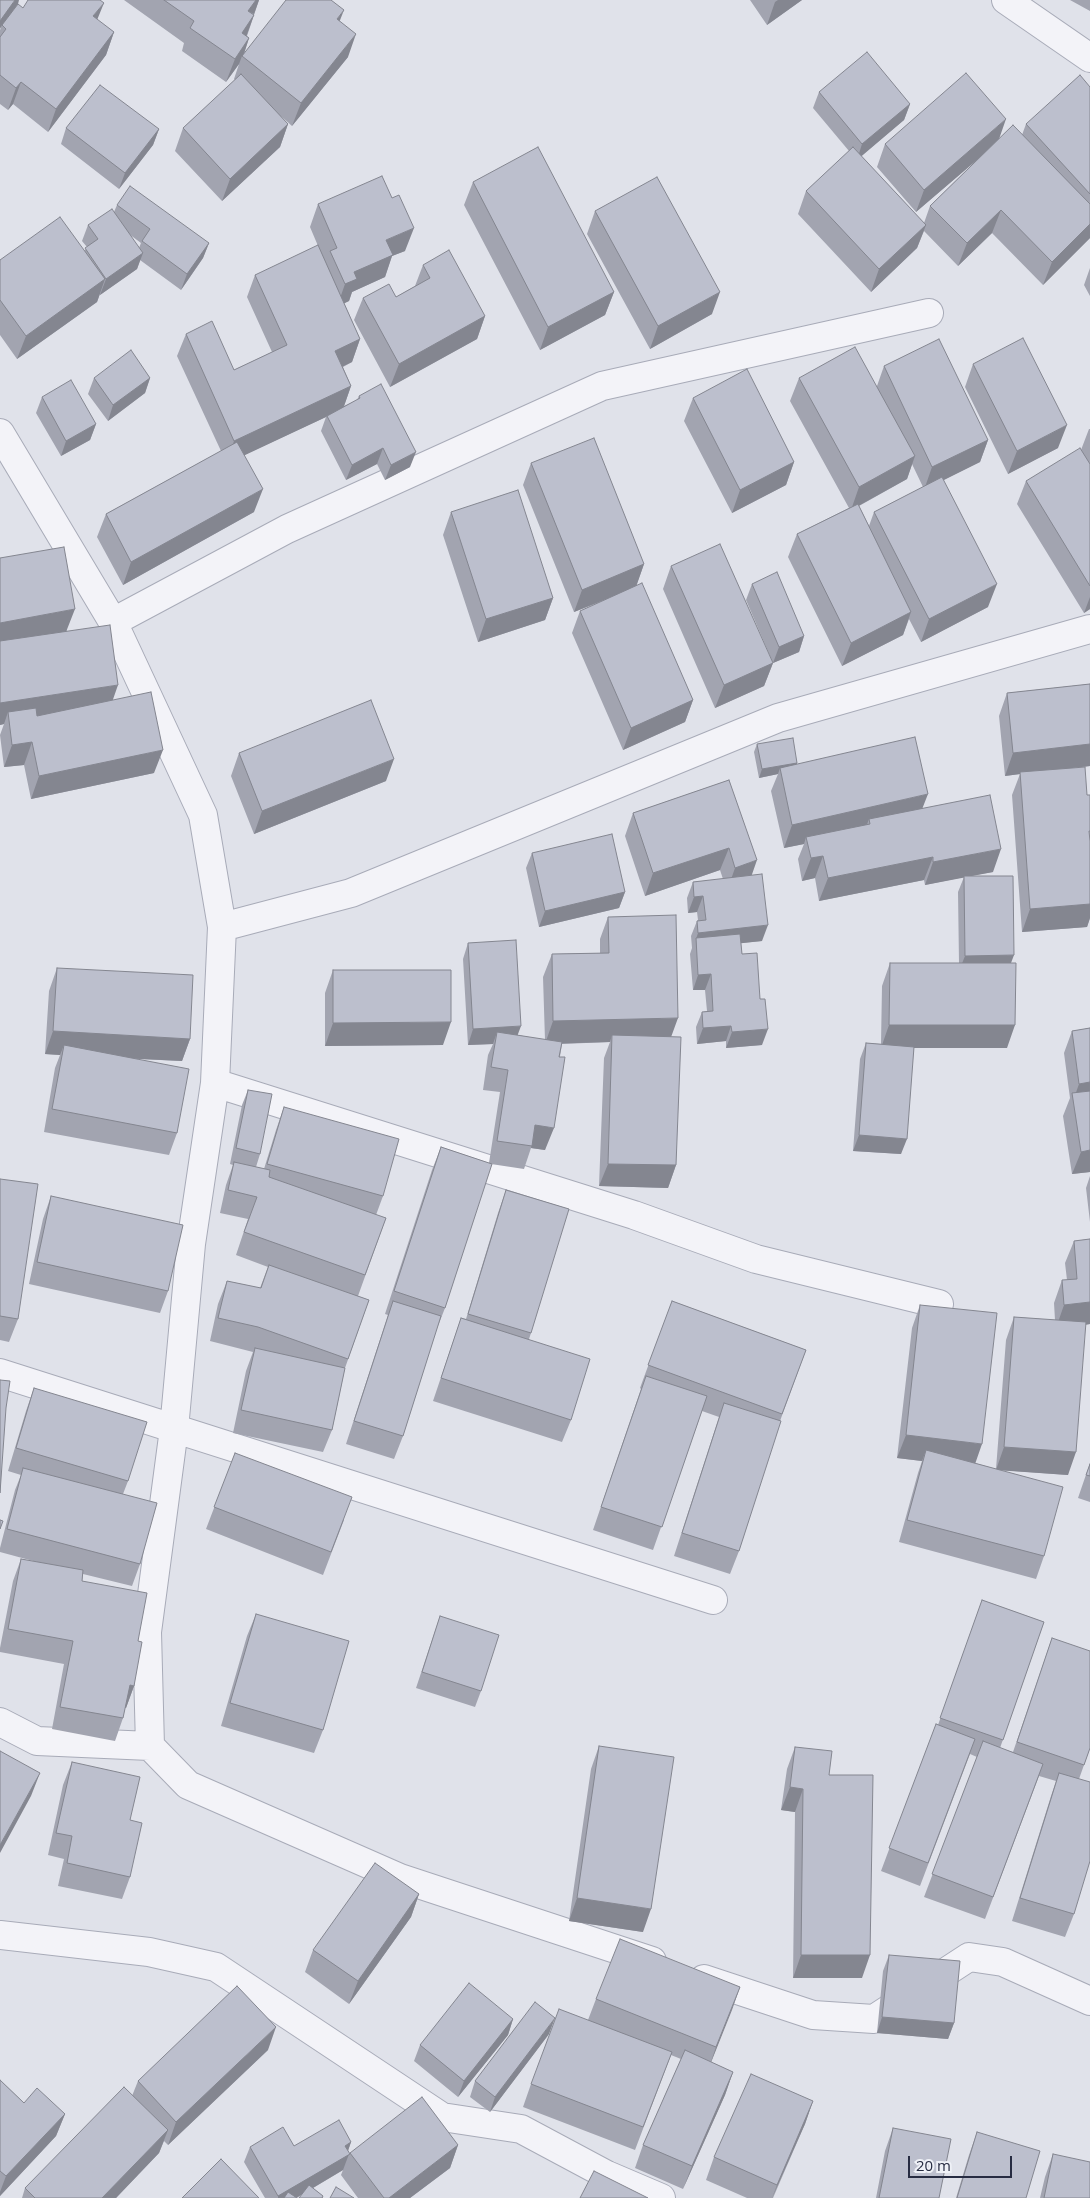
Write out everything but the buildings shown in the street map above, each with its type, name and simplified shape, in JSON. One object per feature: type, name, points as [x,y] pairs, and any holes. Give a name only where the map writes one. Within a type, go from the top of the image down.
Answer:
[{"type":"street","points":[[1006,0],[1090,58]]},
{"type":"street","points":[[113,622],[287,529],[602,386],[928,313]]},
{"type":"street","points":[[0,434],[113,622],[204,815],[222,926],[215,1083],[191,1244],[174,1429],[147,1632],[150,1746],[188,1785],[400,1878],[813,2015],[874,2019],[969,1957],[1003,1962],[1090,2001]]},
{"type":"street","points":[[222,926],[351,893],[778,718],[1090,630]]},
{"type":"street","points":[[215,1083],[634,1215],[756,1259],[939,1304]]},
{"type":"street","points":[[0,1373],[713,1600]]},
{"type":"street","points":[[0,1722],[37,1741],[150,1746]]},
{"type":"street","points":[[0,1935],[149,1952],[216,1967],[442,2118],[520,2129],[607,2175],[661,2198]]}]
